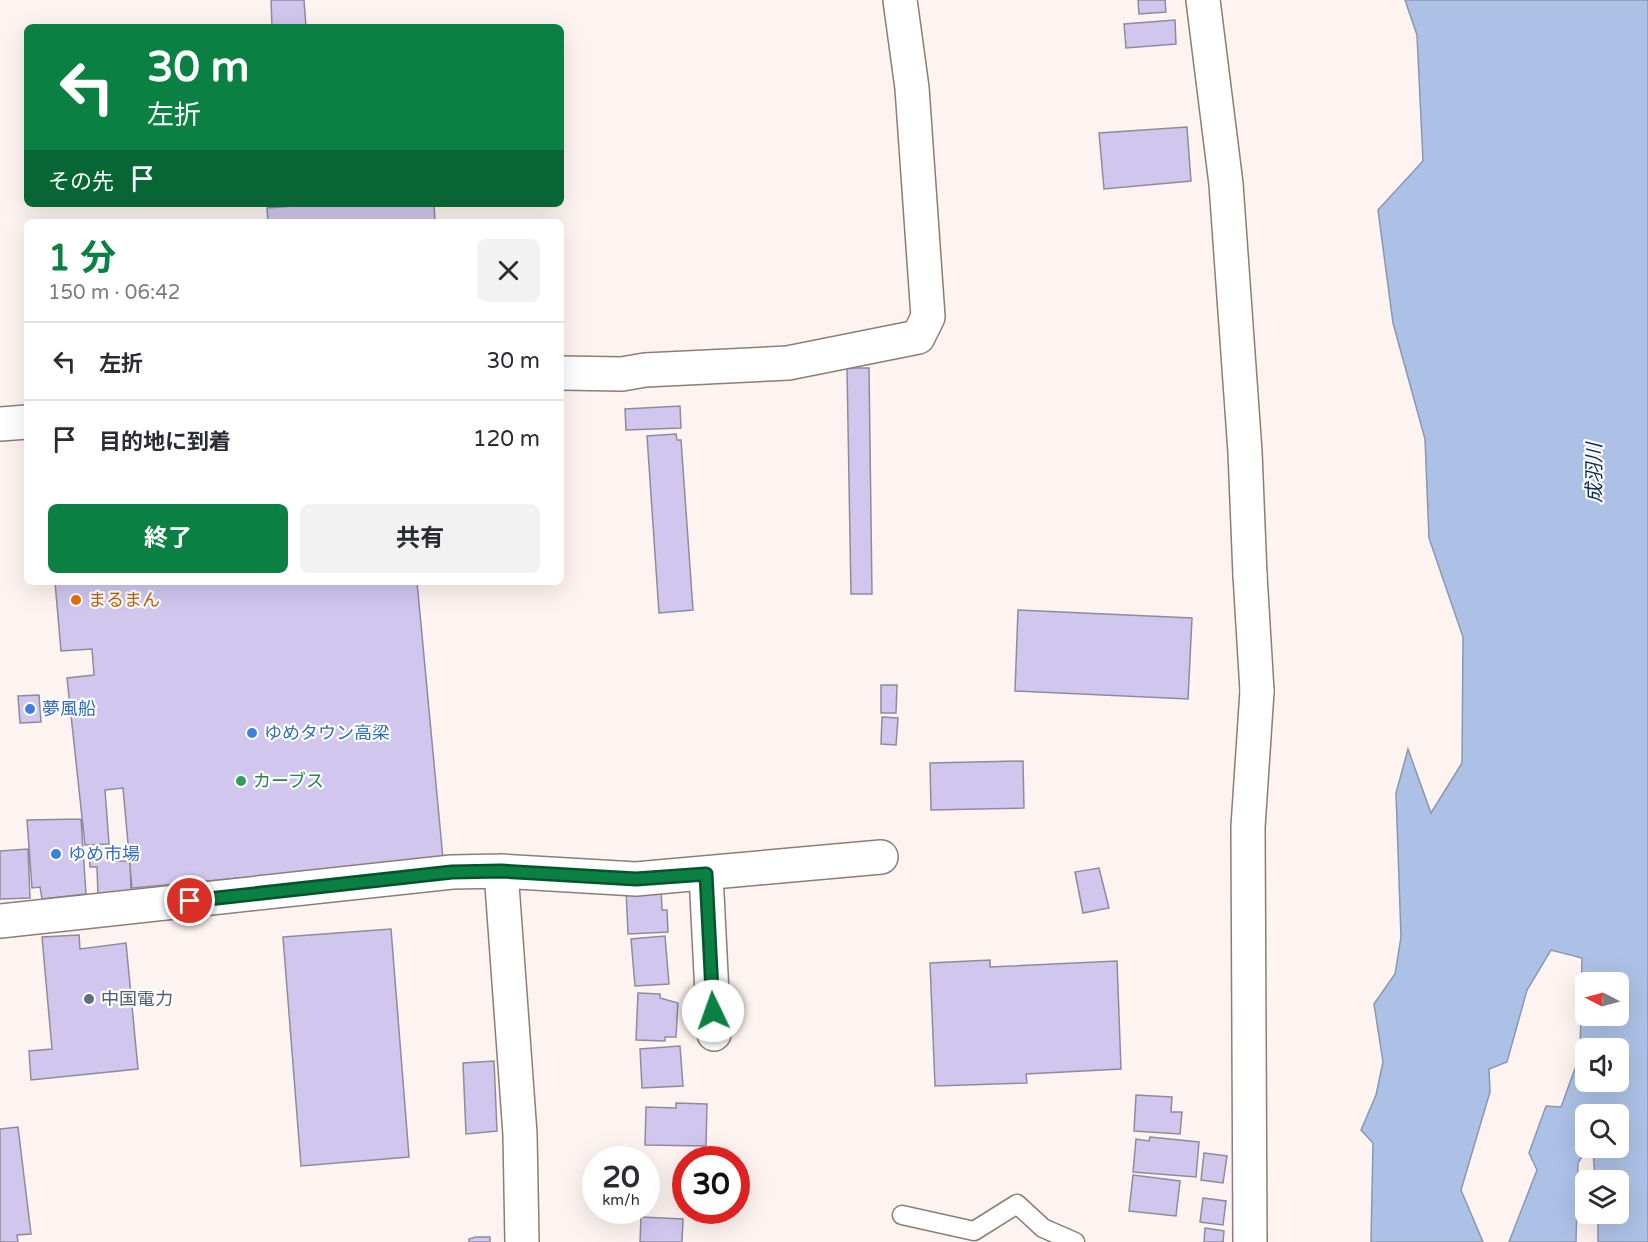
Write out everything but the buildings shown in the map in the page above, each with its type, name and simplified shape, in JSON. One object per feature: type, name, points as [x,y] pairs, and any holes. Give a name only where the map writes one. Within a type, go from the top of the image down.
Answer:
[{"type":"street","points":[[564,373],[622,374],[645,370],[788,363],[918,337],[928,317],[912,88],[900,0]]},
{"type":"street","points":[[1203,0],[1226,184],[1245,452],[1257,691],[1248,827],[1250,1242]]},
{"type":"street","points":[[0,424],[24,422]]},
{"type":"street","points":[[0,921],[452,872],[501,871],[636,879],[881,857]]},
{"type":"street","points":[[501,871],[520,1134],[522,1242]]},
{"type":"street","points":[[706,874],[714,1034]]},
{"type":"lane","points":[[902,1215],[974,1231],[1017,1204],[1042,1228],[1075,1242]]},
{"type":"water","name":"成羽川","points":[[1405,0],[1648,0],[1648,1242],[1598,1242],[1598,1224],[1629,1224],[1629,1170],[1594,1170],[1594,1158],[1629,1158],[1629,1104],[1575,1104],[1575,1158],[1581,1158],[1578,1170],[1575,1170],[1576,1242],[1509,1242],[1537,1170],[1529,1153],[1546,1106],[1561,1107],[1575,1069],[1575,1092],[1629,1092],[1629,1038],[1580,1038],[1581,1026],[1629,1026],[1629,972],[1582,972],[1582,958],[1551,950],[1527,990],[1507,1062],[1489,1069],[1490,1092],[1461,1190],[1483,1242],[1371,1242],[1373,1143],[1361,1130],[1376,1095],[1383,1062],[1374,1004],[1395,974],[1401,937],[1396,793],[1408,749],[1431,813],[1462,763],[1463,637],[1429,538],[1425,439],[1393,323],[1378,210],[1423,161],[1417,35]]},
{"type":"place","name":"まるまん","points":[[76,600]]},
{"type":"place","name":"夢風船","points":[[30,709]]},
{"type":"place","name":"ゆめタウン高梁","points":[[252,733]]},
{"type":"place","name":"カーブス","points":[[241,781]]},
{"type":"place","name":"ゆめ市場","points":[[56,854]]},
{"type":"place","name":"中国電力","points":[[89,999]]},
{"type":"route","points":[[190,901],[452,872],[501,871],[636,879],[706,874],[713,1011]]}]
